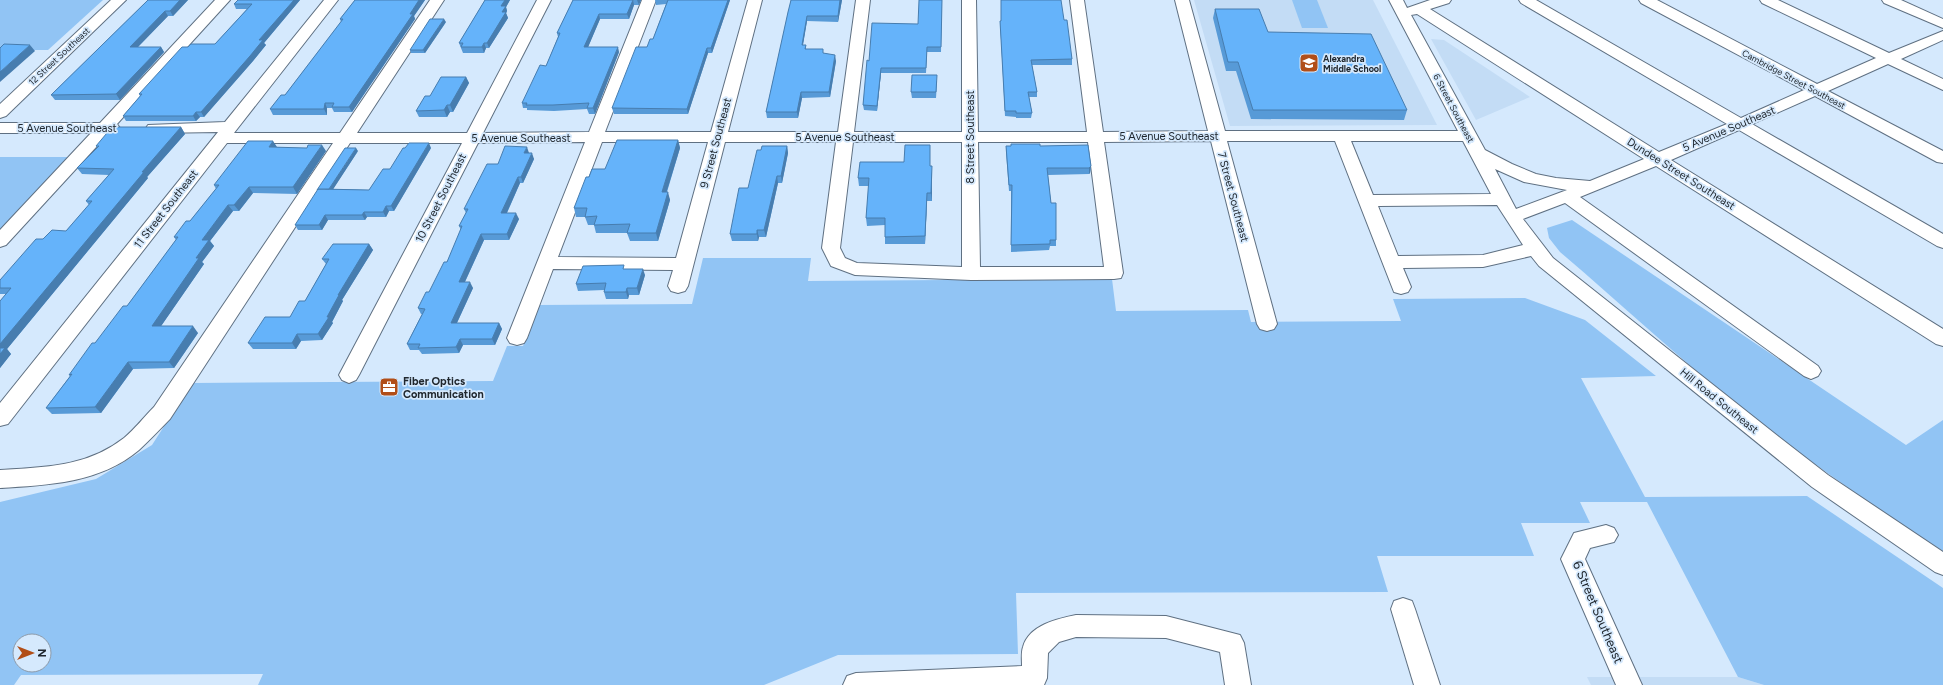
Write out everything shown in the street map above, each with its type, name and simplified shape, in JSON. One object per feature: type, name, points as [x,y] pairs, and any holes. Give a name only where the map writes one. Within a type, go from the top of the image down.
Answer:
[{"type":"street","name":"12 Street Southeast","points":[[0,113],[119,0]]},
{"type":"street","points":[[0,240],[223,0]]},
{"type":"street","name":"11 Street Southeast","points":[[0,418],[331,0]]},
{"type":"street","points":[[0,479],[53,476],[96,466],[131,444],[162,413],[437,0]]},
{"type":"street","name":"10 Street Southeast","points":[[349,375],[544,0]]},
{"type":"street","points":[[517,338],[649,0]]},
{"type":"street","name":"9 Street Southeast","points":[[678,286],[755,0]]},
{"type":"street","points":[[863,0],[831,248],[838,262],[855,269],[971,274],[1114,273],[1077,0]]},
{"type":"street","name":"8 Street Southeast","points":[[970,0],[971,274]]},
{"type":"street","name":"7 Street Southeast","points":[[1182,0],[1267,324]]},
{"type":"street","name":"6 Street Southeast","points":[[1396,0],[1512,217]]},
{"type":"street","points":[[1403,14],[1444,0]]},
{"type":"street","points":[[1526,0],[1943,242]]},
{"type":"street","name":"Cambridge Street Southeast","points":[[1646,0],[1943,158]]},
{"type":"street","points":[[1768,0],[1943,85]]},
{"type":"street","points":[[1889,0],[1943,24]]},
{"type":"street","name":"Dundee Street Southeast","points":[[1419,9],[1943,340]]},
{"type":"street","name":"5 Avenue Southeast","points":[[1512,217],[1598,185],[1817,91],[1943,34]]},
{"type":"street","name":"5 Avenue Southeast","points":[[0,128],[132,128],[345,138],[1469,136]]},
{"type":"street","points":[[1341,136],[1401,287]]},
{"type":"street","points":[[1479,154],[1508,170],[1552,184],[1598,185]]},
{"type":"street","points":[[1568,196],[1811,371]]},
{"type":"street","points":[[1367,201],[1502,199]]},
{"type":"street","name":"Hill Road Southeast","points":[[1512,217],[1534,248],[1562,276],[1771,443],[1833,490],[1943,565]]},
{"type":"street","points":[[1391,262],[1483,261],[1534,248]]},
{"type":"street","points":[[547,263],[684,264]]},
{"type":"street","name":"6 Street Southeast","points":[[1606,535],[1582,540],[1573,559],[1629,685]]},
{"type":"street","points":[[1403,608],[1427,685]]},
{"type":"street","points":[[856,685],[1035,682],[1035,648],[1052,632],[1076,626],[1166,627],[1231,643],[1238,685]]},
{"type":"shaded area","points":[[0,0],[103,0],[48,50],[0,50]]},
{"type":"shaded area","name":"Alexandra Middle School","points":[[1194,0],[1373,0],[1437,125],[1230,126]]},
{"type":"shaded area","points":[[1292,0],[1317,0],[1328,28],[1302,28]]},
{"type":"shaded area","points":[[1431,39],[1444,40],[1530,97],[1476,120]]},
{"type":"shaded area","points":[[0,157],[71,157],[0,234]]},
{"type":"shaded area","points":[[1572,220],[1906,445],[1943,420],[1943,551],[1840,482],[1765,427],[1695,370],[1560,252],[1549,238],[1547,228]]},
{"type":"shaded area","points":[[703,258],[811,258],[808,281],[1112,279],[1116,311],[1248,310],[1251,322],[1401,321],[1393,299],[1525,298],[1585,320],[1656,376],[1581,378],[1645,497],[1807,496],[1943,588],[1943,685],[1764,685],[1738,677],[1647,502],[1580,502],[1590,523],[1521,523],[1534,556],[1377,556],[1388,592],[1016,593],[1018,654],[838,655],[764,685],[258,685],[263,674],[21,675],[14,685],[0,685],[0,502],[96,479],[152,445],[192,383],[493,381],[507,346],[523,346],[538,305],[692,304]]},
{"type":"shaded area","points":[[1587,677],[1738,677],[1764,685],[1591,685]]},
{"type":"building","points":[[148,0],[180,0],[170,11],[165,11],[130,47],[161,47],[116,94],[51,95]]},
{"type":"building","points":[[238,0],[294,0],[259,40],[263,40],[250,56],[201,112],[196,112],[193,116],[123,116],[142,94],[139,94],[182,47],[188,47],[191,44],[215,44],[252,4],[234,4]]},
{"type":"building","points":[[355,0],[419,0],[410,14],[413,14],[349,107],[332,107],[334,103],[325,103],[324,109],[270,109],[281,95],[285,95],[343,19],[340,19]]},
{"type":"building","points":[[485,0],[505,0],[501,6],[506,6],[502,12],[506,12],[487,43],[484,43],[482,47],[461,47],[463,43],[459,43]]},
{"type":"building","points":[[573,0],[633,0],[627,14],[599,14],[584,47],[618,47],[593,108],[587,108],[589,103],[526,105],[527,103],[522,103],[540,65],[546,66],[560,33],[557,33]]},
{"type":"building","points":[[668,0],[728,0],[711,48],[707,48],[687,109],[612,108],[636,47],[647,47],[650,39],[653,39]]},
{"type":"building","points":[[791,0],[840,0],[838,16],[807,16],[802,45],[806,45],[805,49],[823,49],[823,53],[835,55],[829,92],[801,92],[797,112],[766,112],[788,12]]},
{"type":"building","points":[[919,0],[942,0],[941,47],[927,47],[926,68],[881,68],[877,106],[863,105],[872,23],[918,24]]},
{"type":"building","points":[[1001,0],[1061,0],[1064,20],[1067,20],[1072,59],[1031,60],[1037,92],[1028,92],[1032,113],[1005,111],[1000,21]]},
{"type":"building","points":[[1215,9],[1259,9],[1268,32],[1371,34],[1407,110],[1253,110],[1238,62],[1228,62]]},
{"type":"building","points":[[430,19],[444,19],[423,50],[410,50]]},
{"type":"building","points":[[4,44],[30,45],[0,72],[0,48]]},
{"type":"building","points":[[912,75],[937,75],[936,92],[911,92]]},
{"type":"building","points":[[441,77],[466,77],[450,105],[447,105],[444,110],[416,111],[425,96],[430,96]]},
{"type":"building","points":[[112,127],[181,127],[0,344],[0,301],[11,288],[0,288],[0,280],[36,239],[43,239],[52,230],[66,231],[92,201],[86,201],[114,169],[77,168],[99,146],[96,146]]},
{"type":"building","points":[[617,140],[678,140],[662,192],[668,192],[656,233],[627,233],[630,224],[594,225],[597,216],[585,217],[587,208],[574,208],[586,177],[589,177],[592,169],[605,169]]},
{"type":"building","points":[[248,141],[273,141],[269,147],[307,148],[308,145],[322,145],[293,187],[249,187],[234,205],[228,205],[202,240],[209,240],[196,258],[199,258],[152,326],[193,326],[169,362],[128,362],[95,407],[46,408],[72,374],[69,375],[92,343],[95,343],[123,306],[127,306],[178,237],[174,237],[186,221],[190,221],[219,185],[214,185]]},
{"type":"building","points":[[409,143],[429,143],[391,206],[386,206],[383,212],[364,212],[362,215],[325,215],[319,225],[295,225],[318,189],[369,190],[383,169],[390,169],[403,148],[405,148]]},
{"type":"building","points":[[1011,144],[1040,144],[1040,146],[1088,145],[1091,166],[1089,168],[1047,168],[1051,203],[1056,203],[1056,240],[1050,240],[1050,244],[1011,245],[1012,185],[1009,185],[1006,146],[1011,146]]},
{"type":"building","points":[[905,145],[930,145],[930,166],[932,166],[931,193],[927,193],[925,236],[885,237],[885,218],[866,218],[869,178],[858,178],[860,162],[904,162]]},
{"type":"building","points":[[505,146],[527,147],[524,153],[532,153],[521,177],[518,177],[501,213],[516,213],[507,234],[481,234],[459,282],[470,282],[451,323],[499,323],[492,339],[460,339],[456,347],[418,348],[420,344],[407,344],[425,309],[418,308],[426,292],[429,292],[444,262],[447,262],[462,226],[459,226],[468,209],[464,209],[487,164],[498,164]]},
{"type":"building","points":[[762,146],[787,146],[781,176],[777,176],[764,230],[757,230],[757,234],[730,234],[739,188],[748,188],[757,150],[761,150]]},
{"type":"building","points":[[345,148],[356,148],[329,189],[317,190]]},
{"type":"building","points":[[333,244],[369,244],[338,295],[327,317],[329,317],[318,334],[297,334],[292,343],[248,343],[265,317],[290,317],[299,301],[305,301],[329,259],[322,259]]},
{"type":"building","points":[[624,265],[623,269],[643,269],[637,288],[627,288],[626,292],[604,292],[606,283],[576,284],[583,266]]},
{"type":"building","points":[[0,348],[5,348],[0,354]]},
{"type":"place","name":"Alexandra Middle School","points":[[1309,63]]},
{"type":"place","name":"Fiber Optics Communication","points":[[389,387]]}]
